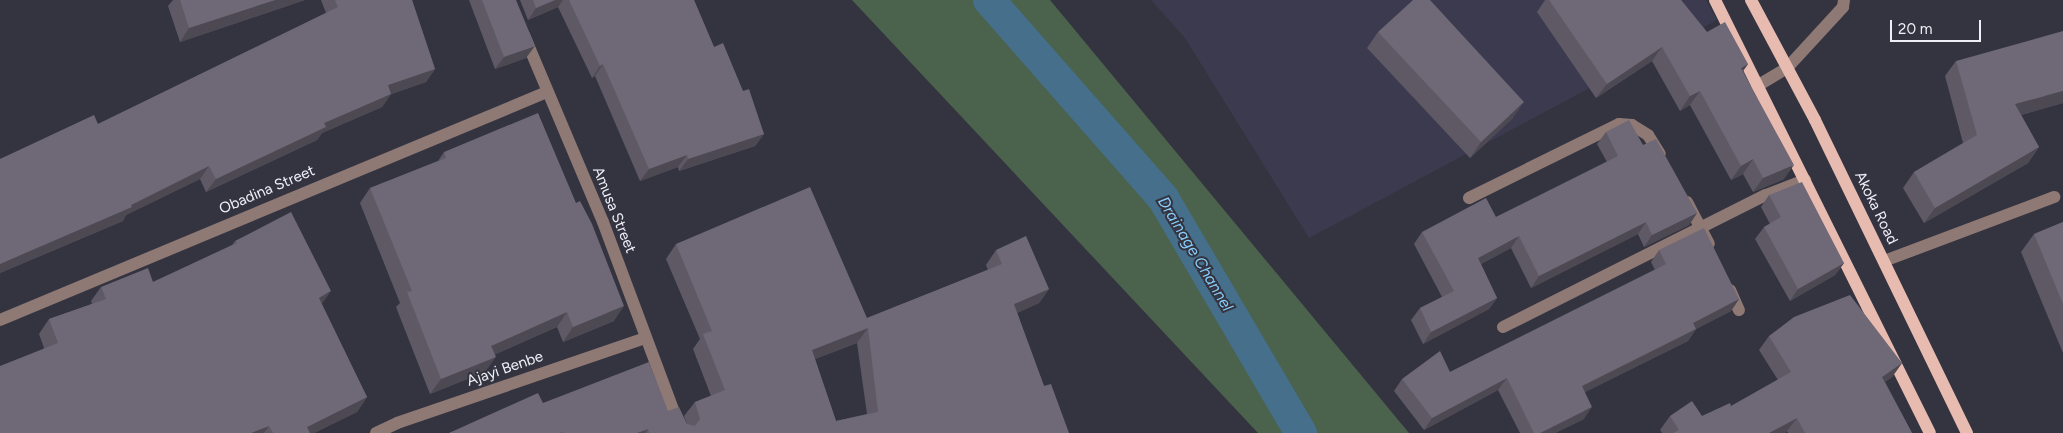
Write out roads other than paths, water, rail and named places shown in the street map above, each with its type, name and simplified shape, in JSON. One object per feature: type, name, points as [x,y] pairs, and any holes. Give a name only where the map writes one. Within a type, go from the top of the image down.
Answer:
[{"type":"main road","points":[[1714,0],[1930,433]]},
{"type":"main road","name":"Akoka Road","points":[[1751,0],[1788,68],[1968,433]]},
{"type":"street","points":[[1757,86],[1788,68],[1842,7],[1844,0]]},
{"type":"street","name":"Amusa Street","points":[[518,18],[547,92],[603,222],[682,433]]},
{"type":"street","name":"Obadina Street","points":[[0,320],[547,92]]},
{"type":"street","points":[[1468,198],[1619,124],[1632,126],[1648,135],[1668,168]]},
{"type":"street","points":[[1503,327],[1766,195],[1805,180]]},
{"type":"street","points":[[1682,194],[1702,227],[1717,260]]},
{"type":"street","points":[[1884,261],[2054,197]]},
{"type":"street","points":[[1724,277],[1739,310]]},
{"type":"street","name":"Ajayi Benbe","points":[[376,433],[397,423],[645,338]]},
{"type":"waterway","name":"Drainage Channel","points":[[989,0],[1163,198],[1301,433]]}]
